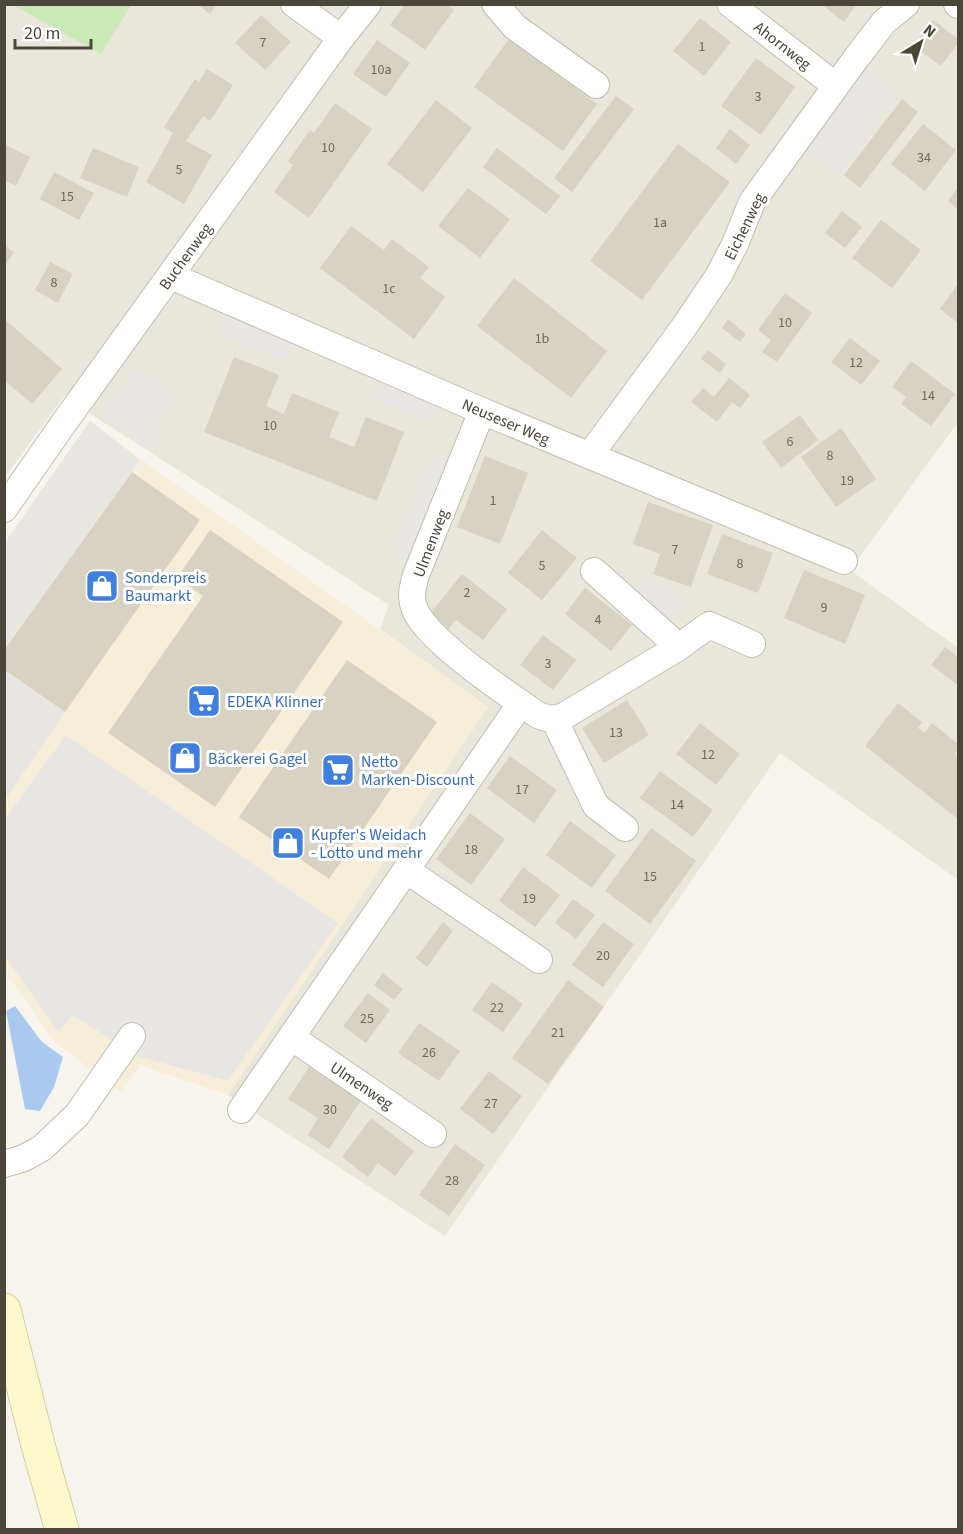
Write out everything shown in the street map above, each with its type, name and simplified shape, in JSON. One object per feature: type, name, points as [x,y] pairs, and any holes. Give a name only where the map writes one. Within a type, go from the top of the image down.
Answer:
[{"type":"main road","points":[[4,1310],[26,1401],[62,1530]]},
{"type":"street","points":[[294,4],[341,38]]},
{"type":"street","name":"Buchenweg","points":[[4,509],[341,38],[368,4]]},
{"type":"street","points":[[495,4],[515,27],[596,85]]},
{"type":"street","name":"Ahornweg","points":[[730,4],[836,86]]},
{"type":"street","name":"Eichenweg","points":[[590,456],[719,276],[752,201],[884,22],[906,4]]},
{"type":"street","name":"Neuseser Weg","points":[[171,276],[482,411],[844,561]]},
{"type":"street","name":"Ulmenweg","points":[[482,411],[416,575],[411,597],[414,610],[419,619],[448,649],[536,714],[554,719]]},
{"type":"street","points":[[594,571],[679,647]]},
{"type":"street","points":[[625,828],[596,806],[554,719],[564,716],[679,647],[709,625],[752,644]]},
{"type":"street","points":[[241,1110],[521,703]]},
{"type":"street","points":[[406,870],[539,960]]},
{"type":"street","points":[[4,1164],[24,1158],[42,1148],[77,1115],[132,1036]]},
{"type":"street","name":"Ulmenweg","points":[[291,1037],[433,1134]]},
{"type":"shaded area","points":[[5,5],[958,5],[958,422],[850,570],[958,648],[958,880],[780,753],[445,1236],[228,1095],[488,707],[380,629],[389,605],[89,413],[65,395],[5,477]]},
{"type":"shaded area","points":[[865,71],[898,96],[839,173],[806,148]]},
{"type":"shaded area","points":[[222,314],[292,342],[284,360],[215,332]]},
{"type":"shaded area","points":[[137,367],[177,396],[153,430],[160,435],[150,449],[102,415]]},
{"type":"shaded area","points":[[380,380],[440,405],[433,423],[372,399]]},
{"type":"shaded area","points":[[90,421],[488,707],[228,1095],[141,1066],[120,1092],[54,1041],[5,972],[4,543]]},
{"type":"shaded area","points":[[90,421],[140,460],[5,649],[5,543]]},
{"type":"shaded area","points":[[433,454],[450,461],[408,562],[391,556]]},
{"type":"shaded area","points":[[647,573],[684,602],[670,620],[633,590]]},
{"type":"shaded area","points":[[5,670],[65,712],[5,800]]},
{"type":"shaded area","points":[[66,735],[338,923],[228,1081],[137,1056],[73,1015],[58,1032],[5,956],[5,819]]},
{"type":"green space","points":[[131,4],[101,54],[13,5]]},
{"type":"water","points":[[15,1006],[42,1042],[63,1057],[54,1087],[40,1111],[25,1109],[6,1011]]},
{"type":"building","points":[[197,4],[217,4],[210,14]]},
{"type":"building","points":[[405,4],[446,4],[454,10],[425,50],[390,25]]},
{"type":"building","points":[[821,4],[857,4],[844,22]]},
{"type":"building","points":[[261,15],[291,42],[265,70],[235,43]]},
{"type":"building","points":[[700,18],[731,42],[704,76],[673,51]]},
{"type":"building","points":[[933,20],[958,39],[958,43],[941,66],[914,46]]},
{"type":"building","points":[[509,39],[597,104],[563,151],[474,87]]},
{"type":"building","points":[[377,40],[410,63],[386,97],[353,74]]},
{"type":"building","points":[[756,58],[795,87],[761,135],[721,106]]},
{"type":"building","points":[[207,69],[233,85],[210,121],[203,116],[186,141],[212,155],[184,204],[146,182],[173,133],[164,127],[195,79],[199,82]]},
{"type":"building","points":[[616,96],[634,109],[572,192],[554,178]]},
{"type":"building","points":[[902,99],[918,112],[860,188],[844,175]]},
{"type":"building","points":[[436,100],[472,128],[423,192],[387,164]]},
{"type":"building","points":[[335,103],[372,129],[309,218],[274,192],[293,165],[288,161],[310,130],[314,133]]},
{"type":"building","points":[[923,124],[956,150],[925,191],[891,164]]},
{"type":"building","points":[[730,129],[750,145],[736,164],[716,148]]},
{"type":"building","points":[[4,144],[30,157],[16,186],[4,180]]},
{"type":"building","points":[[678,144],[730,182],[642,300],[590,261]]},
{"type":"building","points":[[93,148],[139,167],[127,197],[80,178]]},
{"type":"building","points":[[497,148],[560,196],[546,214],[483,167]]},
{"type":"building","points":[[54,172],[94,193],[79,220],[40,199]]},
{"type":"building","points":[[958,187],[958,210],[948,201]]},
{"type":"building","points":[[468,188],[510,219],[480,258],[438,226]]},
{"type":"building","points":[[842,211],[862,227],[845,248],[825,233]]},
{"type":"building","points":[[881,220],[921,250],[892,288],[852,258]]},
{"type":"building","points":[[351,226],[384,250],[392,239],[429,267],[420,278],[445,297],[414,339],[320,268]]},
{"type":"building","points":[[4,245],[14,252],[4,267]]},
{"type":"building","points":[[50,262],[73,274],[58,303],[35,290]]},
{"type":"building","points":[[514,278],[607,351],[571,398],[477,326]]},
{"type":"building","points":[[958,284],[958,323],[940,309]]},
{"type":"building","points":[[785,293],[812,313],[777,362],[762,352],[771,340],[758,330]]},
{"type":"building","points":[[4,319],[62,369],[32,404],[4,380]]},
{"type":"building","points":[[728,319],[746,334],[740,342],[722,328]]},
{"type":"building","points":[[850,338],[880,361],[861,385],[831,362]]},
{"type":"building","points":[[708,350],[726,364],[720,373],[701,359]]},
{"type":"building","points":[[234,357],[279,375],[266,406],[284,414],[292,393],[339,412],[329,437],[354,447],[366,417],[404,432],[377,501],[204,432]]},
{"type":"building","points":[[911,361],[955,394],[931,426],[901,404],[906,397],[892,387]]},
{"type":"building","points":[[729,378],[750,395],[740,408],[732,402],[717,422],[691,402],[703,388],[714,397]]},
{"type":"building","points":[[800,415],[818,440],[781,468],[762,442]]},
{"type":"building","points":[[841,428],[876,479],[836,507],[801,457]]},
{"type":"building","points":[[485,456],[528,473],[500,544],[457,527]]},
{"type":"building","name":"Sonderpreis Baumarkt","points":[[132,472],[200,520],[65,712],[5,670],[5,649]]},
{"type":"building","points":[[648,502],[713,525],[691,587],[653,574],[660,554],[633,544]]},
{"type":"building","points":[[210,530],[343,622],[215,807],[108,733],[203,596],[177,578]]},
{"type":"building","points":[[542,530],[577,558],[542,600],[508,573]]},
{"type":"building","points":[[722,534],[773,553],[758,593],[707,574]]},
{"type":"building","points":[[804,570],[865,595],[845,644],[784,618]]},
{"type":"building","points":[[462,574],[507,609],[483,640],[456,620],[449,629],[430,614]]},
{"type":"building","points":[[585,588],[632,625],[611,651],[565,614]]},
{"type":"building","points":[[543,635],[576,660],[553,690],[520,665]]},
{"type":"building","points":[[945,647],[958,657],[958,685],[931,665]]},
{"type":"building","name":"Netto Marken-Discount","points":[[347,660],[437,722],[329,879],[239,817]]},
{"type":"building","points":[[627,700],[649,735],[604,763],[582,728]]},
{"type":"building","points":[[898,703],[922,722],[918,728],[925,733],[932,723],[958,744],[955,754],[958,757],[958,819],[865,746]]},
{"type":"building","points":[[700,723],[740,754],[716,785],[676,754]]},
{"type":"building","points":[[510,756],[557,790],[534,823],[487,788]]},
{"type":"building","points":[[660,771],[713,810],[693,837],[640,798]]},
{"type":"building","points":[[470,813],[505,839],[471,885],[436,859]]},
{"type":"building","points":[[570,821],[616,855],[592,888],[546,855]]},
{"type":"building","points":[[651,828],[696,861],[650,924],[605,891]]},
{"type":"building","points":[[523,867],[560,895],[535,927],[499,901]]},
{"type":"building","points":[[573,899],[595,915],[576,939],[555,923]]},
{"type":"building","points":[[443,922],[453,931],[427,967],[416,958]]},
{"type":"building","points":[[603,922],[634,944],[603,987],[572,965]]},
{"type":"building","points":[[383,973],[403,989],[394,1000],[374,985]]},
{"type":"building","points":[[568,980],[604,1007],[548,1084],[512,1058]]},
{"type":"building","points":[[492,982],[523,1004],[503,1032],[472,1010]]},
{"type":"building","points":[[368,993],[390,1010],[366,1043],[343,1026]]},
{"type":"building","points":[[419,1023],[460,1051],[439,1081],[398,1053]]},
{"type":"building","points":[[309,1067],[361,1100],[329,1149],[308,1135],[318,1118],[288,1099]]},
{"type":"building","points":[[489,1071],[522,1096],[493,1134],[460,1109]]},
{"type":"building","points":[[371,1118],[414,1151],[395,1176],[378,1163],[368,1177],[342,1157]]},
{"type":"building","points":[[455,1144],[485,1165],[449,1216],[419,1195]]},
{"type":"place","name":"Sonderpreis Baumarkt","points":[[102,586]]},
{"type":"place","name":"EDEKA Klinner","points":[[204,701]]},
{"type":"place","name":"Bäckerei Gagel","points":[[185,758]]},
{"type":"place","name":"Netto Marken-Discount","points":[[338,770]]},
{"type":"place","name":"Kupfer's Weidach - Lotto und mehr","points":[[288,843]]}]
